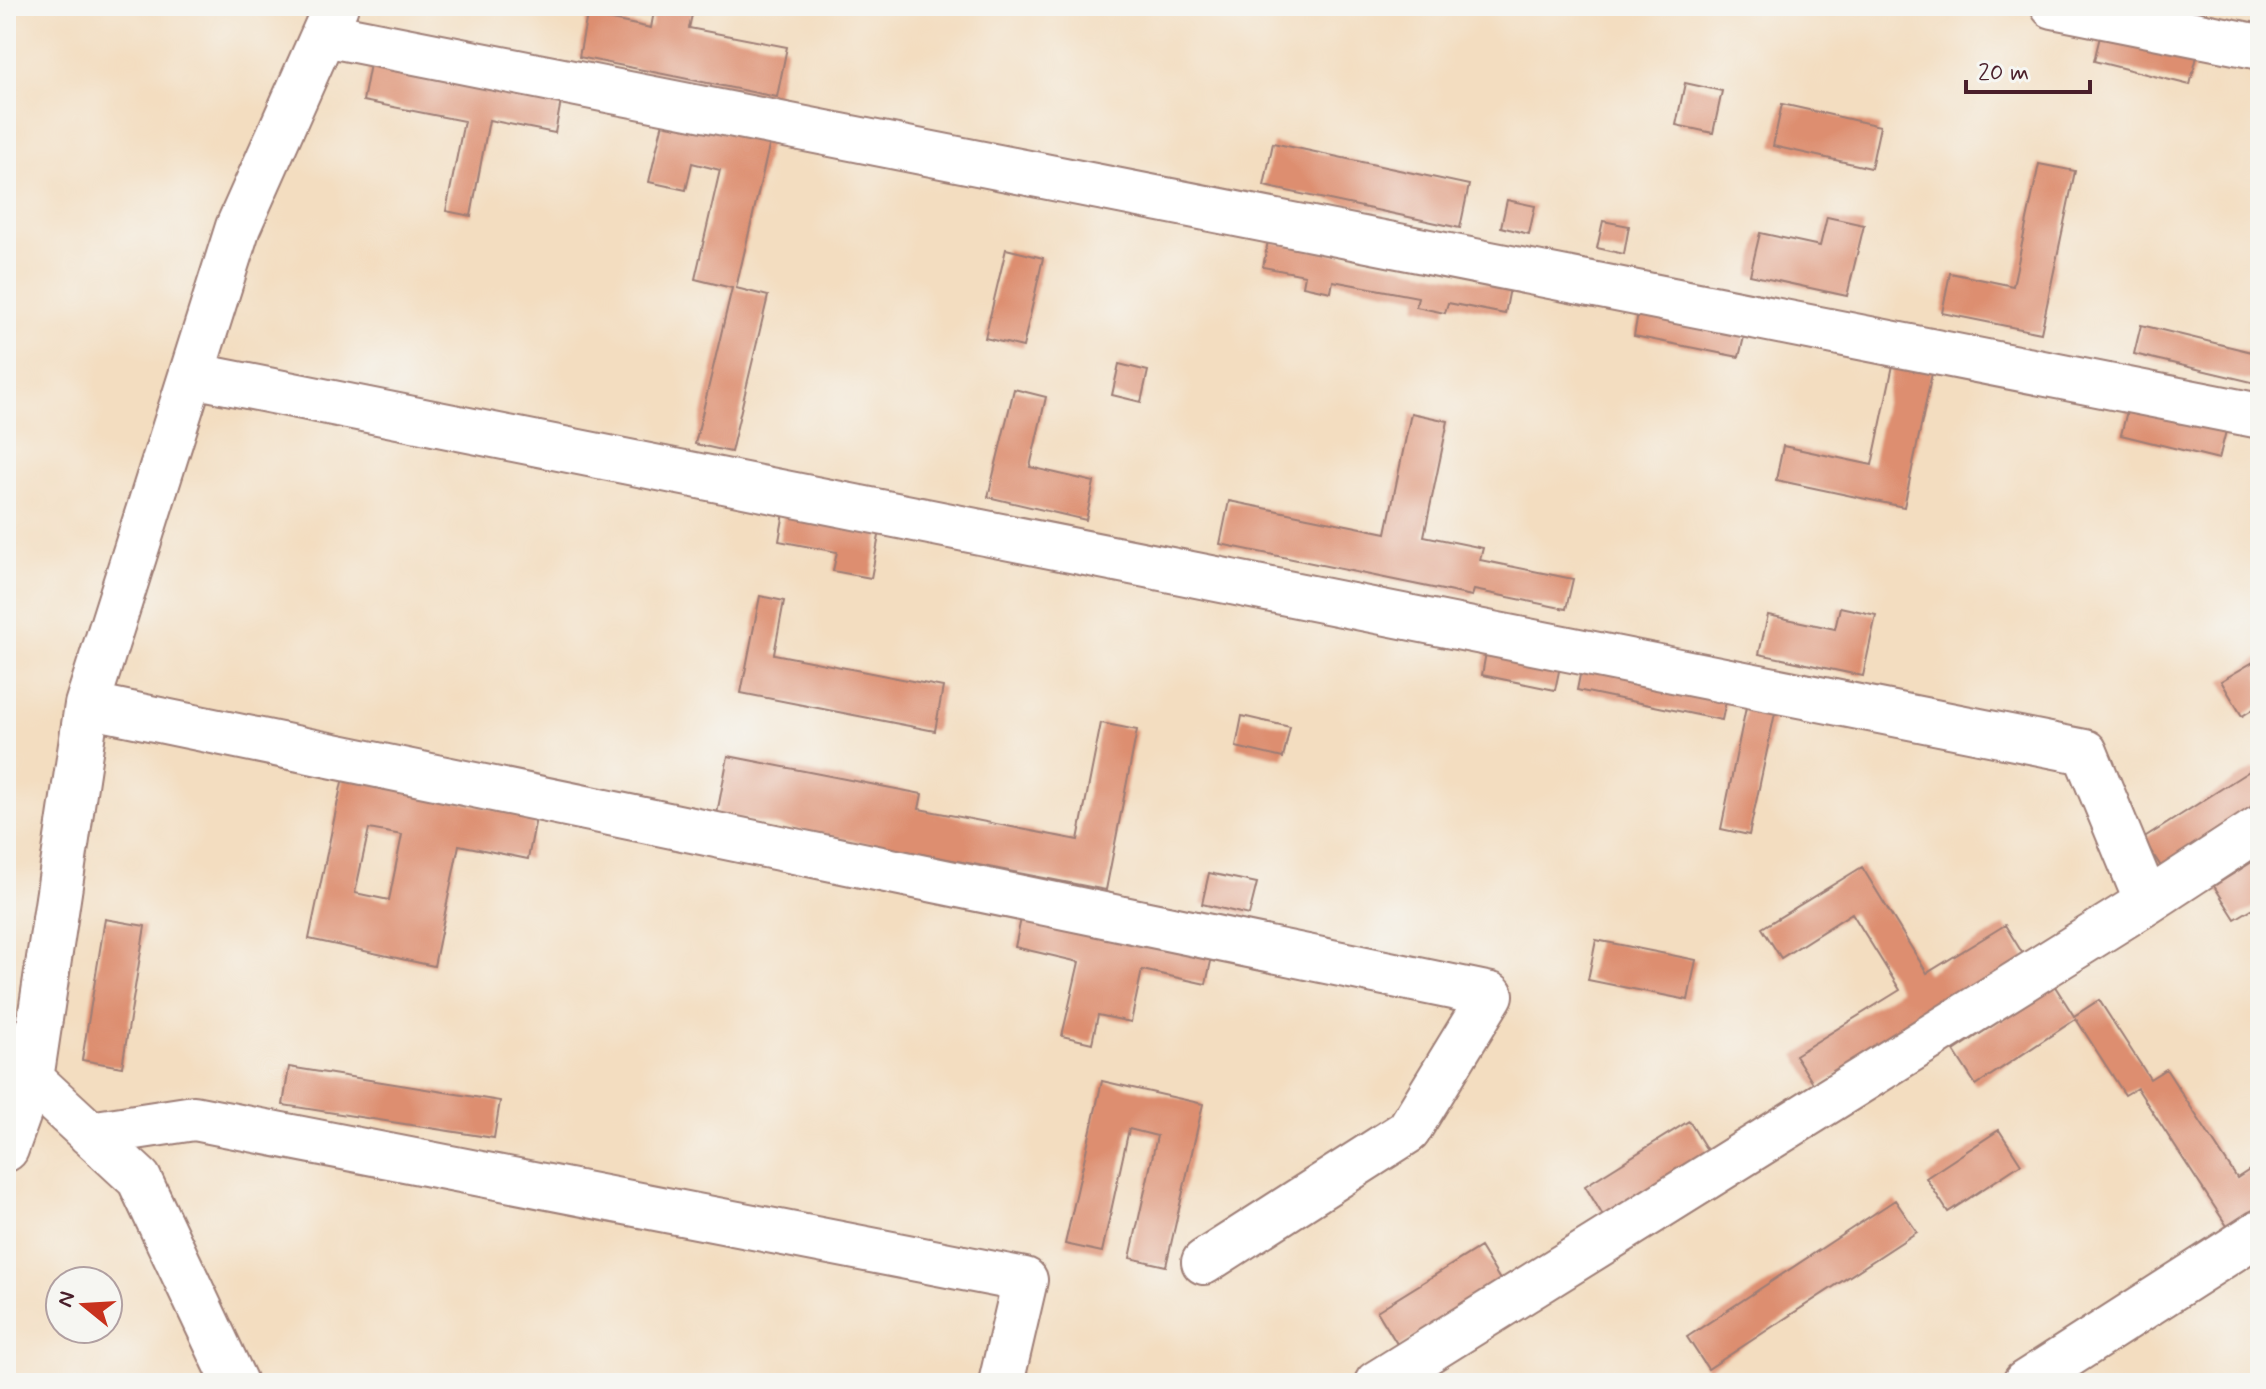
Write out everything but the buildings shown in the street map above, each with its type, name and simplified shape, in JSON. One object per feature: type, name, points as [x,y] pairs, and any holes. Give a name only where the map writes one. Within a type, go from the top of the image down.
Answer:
[{"type":"street","points":[[2053,6],[2260,47]]},
{"type":"street","points":[[6,1149],[31,1079],[87,705],[238,227],[330,20],[2260,416]]},
{"type":"street","points":[[192,375],[2085,752],[2147,902]]},
{"type":"street","points":[[87,705],[1491,995],[1408,1131],[1204,1262]]},
{"type":"street","points":[[1377,1383],[2147,902],[2260,828]]},
{"type":"street","points":[[31,1079],[139,1179],[235,1383]]},
{"type":"street","points":[[90,1134],[194,1118],[1025,1280],[1001,1383]]},
{"type":"street","points":[[2025,1383],[2260,1232]]}]
